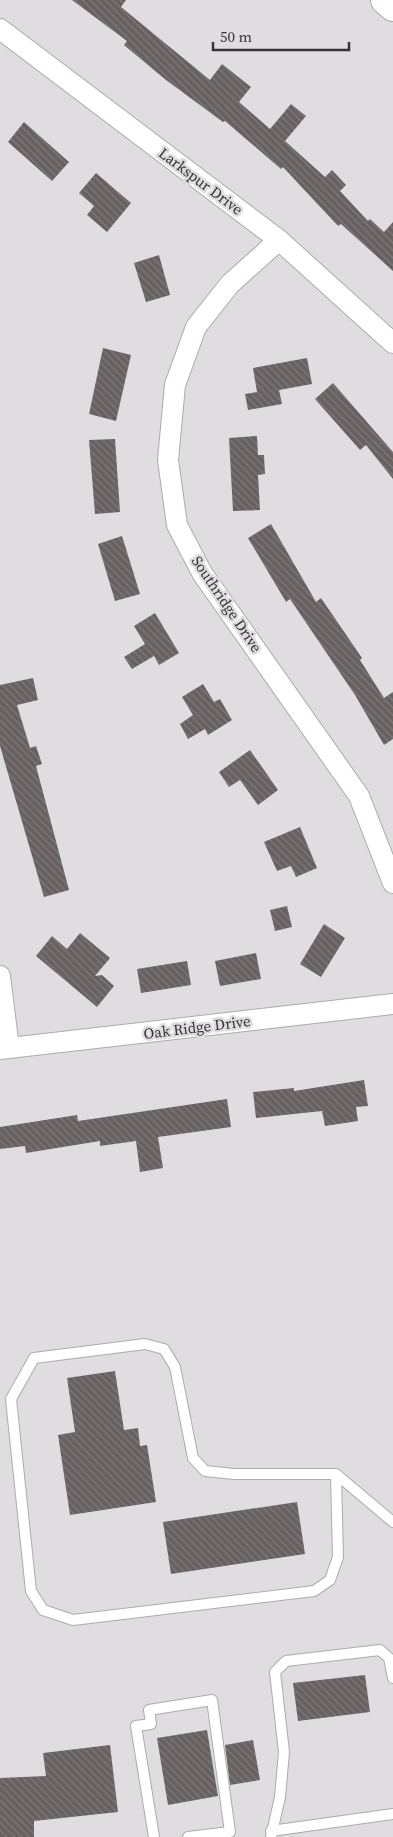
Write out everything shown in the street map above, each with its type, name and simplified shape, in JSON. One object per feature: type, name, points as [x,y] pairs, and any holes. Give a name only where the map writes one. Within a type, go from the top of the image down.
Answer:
[{"type":"highway","points":[[385,0],[393,7]]},
{"type":"street","name":"Larkspur Drive","points":[[0,29],[279,240],[393,343]]},
{"type":"street","name":"Southridge Drive","points":[[279,240],[230,284],[196,327],[175,385],[168,460],[177,525],[202,573],[359,796],[393,884]]},
{"type":"street","points":[[0,976],[5,1049]]},
{"type":"street","name":"Oak Ridge Drive","points":[[5,1049],[393,1004]]},
{"type":"lane","points":[[336,1474],[338,1557],[330,1580],[314,1591],[73,1620],[44,1610],[31,1591],[10,1399],[34,1358],[145,1344],[164,1349],[175,1367],[194,1458],[204,1472],[336,1474],[393,1522]]},
{"type":"lane","points":[[393,1678],[389,1658],[380,1650],[286,1661],[275,1672],[284,1752],[280,1797],[271,1834],[393,1814]]},
{"type":"lane","points":[[154,1837],[136,1726],[151,1724],[149,1710],[212,1700],[230,1832],[188,1837]]},
{"type":"building","points":[[72,0],[126,0],[121,7],[210,80],[222,64],[251,87],[239,102],[270,129],[291,104],[306,116],[285,141],[325,177],[332,170],[346,185],[340,191],[368,221],[370,219],[384,232],[393,222],[393,271],[341,224],[338,226],[283,167],[281,169],[225,121],[223,122],[166,80],[124,45],[127,41]]},
{"type":"building","points":[[24,122],[69,162],[52,181],[8,142]]},
{"type":"building","points":[[96,173],[131,203],[107,232],[87,215],[94,206],[79,193]]},
{"type":"building","points":[[159,255],[170,295],[146,302],[134,263]]},
{"type":"building","points":[[103,348],[131,355],[116,421],[89,414]]},
{"type":"building","points":[[307,358],[312,384],[279,390],[282,404],[248,410],[245,394],[257,392],[253,368]]},
{"type":"building","points":[[333,383],[393,452],[393,479],[366,445],[360,450],[315,399]]},
{"type":"building","points":[[257,436],[258,455],[264,455],[265,474],[258,475],[260,510],[233,511],[229,438]]},
{"type":"building","points":[[115,439],[120,512],[95,514],[89,440]]},
{"type":"building","points":[[271,524],[316,602],[321,598],[362,658],[360,660],[384,698],[393,692],[393,739],[384,745],[355,695],[290,599],[286,602],[248,538]]},
{"type":"building","points":[[122,536],[140,594],[115,601],[98,544]]},
{"type":"building","points":[[155,613],[179,653],[159,665],[154,656],[132,669],[124,657],[145,644],[134,626]]},
{"type":"building","points":[[33,678],[38,700],[17,705],[30,748],[36,746],[42,764],[36,766],[69,890],[44,897],[0,746],[0,685]]},
{"type":"building","points":[[203,684],[214,702],[220,699],[232,720],[208,735],[205,729],[188,739],[180,724],[193,715],[182,697]]},
{"type":"building","points":[[250,750],[278,790],[258,805],[240,780],[229,787],[219,772]]},
{"type":"building","points":[[300,827],[317,868],[296,877],[291,866],[277,871],[264,842]]},
{"type":"building","points":[[287,906],[292,927],[275,931],[270,910]]},
{"type":"building","points":[[324,924],[345,938],[321,977],[300,964]]},
{"type":"building","points":[[80,933],[110,958],[95,976],[102,975],[114,986],[97,1007],[36,956],[52,936],[67,949]]},
{"type":"building","points":[[256,953],[261,979],[220,986],[215,961]]},
{"type":"building","points":[[187,961],[191,985],[141,993],[137,969]]},
{"type":"building","points":[[364,1080],[368,1106],[356,1107],[358,1121],[325,1126],[322,1111],[256,1118],[253,1092],[294,1088],[294,1091]]},
{"type":"building","points":[[227,1099],[231,1127],[158,1137],[163,1168],[140,1172],[136,1141],[100,1146],[100,1141],[26,1153],[25,1146],[0,1149],[0,1127],[77,1115],[78,1121]]},
{"type":"building","points":[[115,1371],[124,1430],[138,1428],[140,1446],[147,1445],[156,1502],[70,1515],[58,1435],[75,1432],[67,1378]]},
{"type":"building","points":[[297,1502],[305,1554],[171,1574],[163,1522]]},
{"type":"building","points":[[365,1675],[370,1712],[298,1721],[293,1683]]},
{"type":"building","points":[[207,1730],[218,1796],[168,1805],[157,1738]]},
{"type":"building","points":[[253,1740],[260,1780],[230,1785],[225,1745]]},
{"type":"building","points":[[110,1745],[118,1812],[34,1821],[34,1837],[0,1837],[0,1778],[46,1776],[43,1753]]}]
